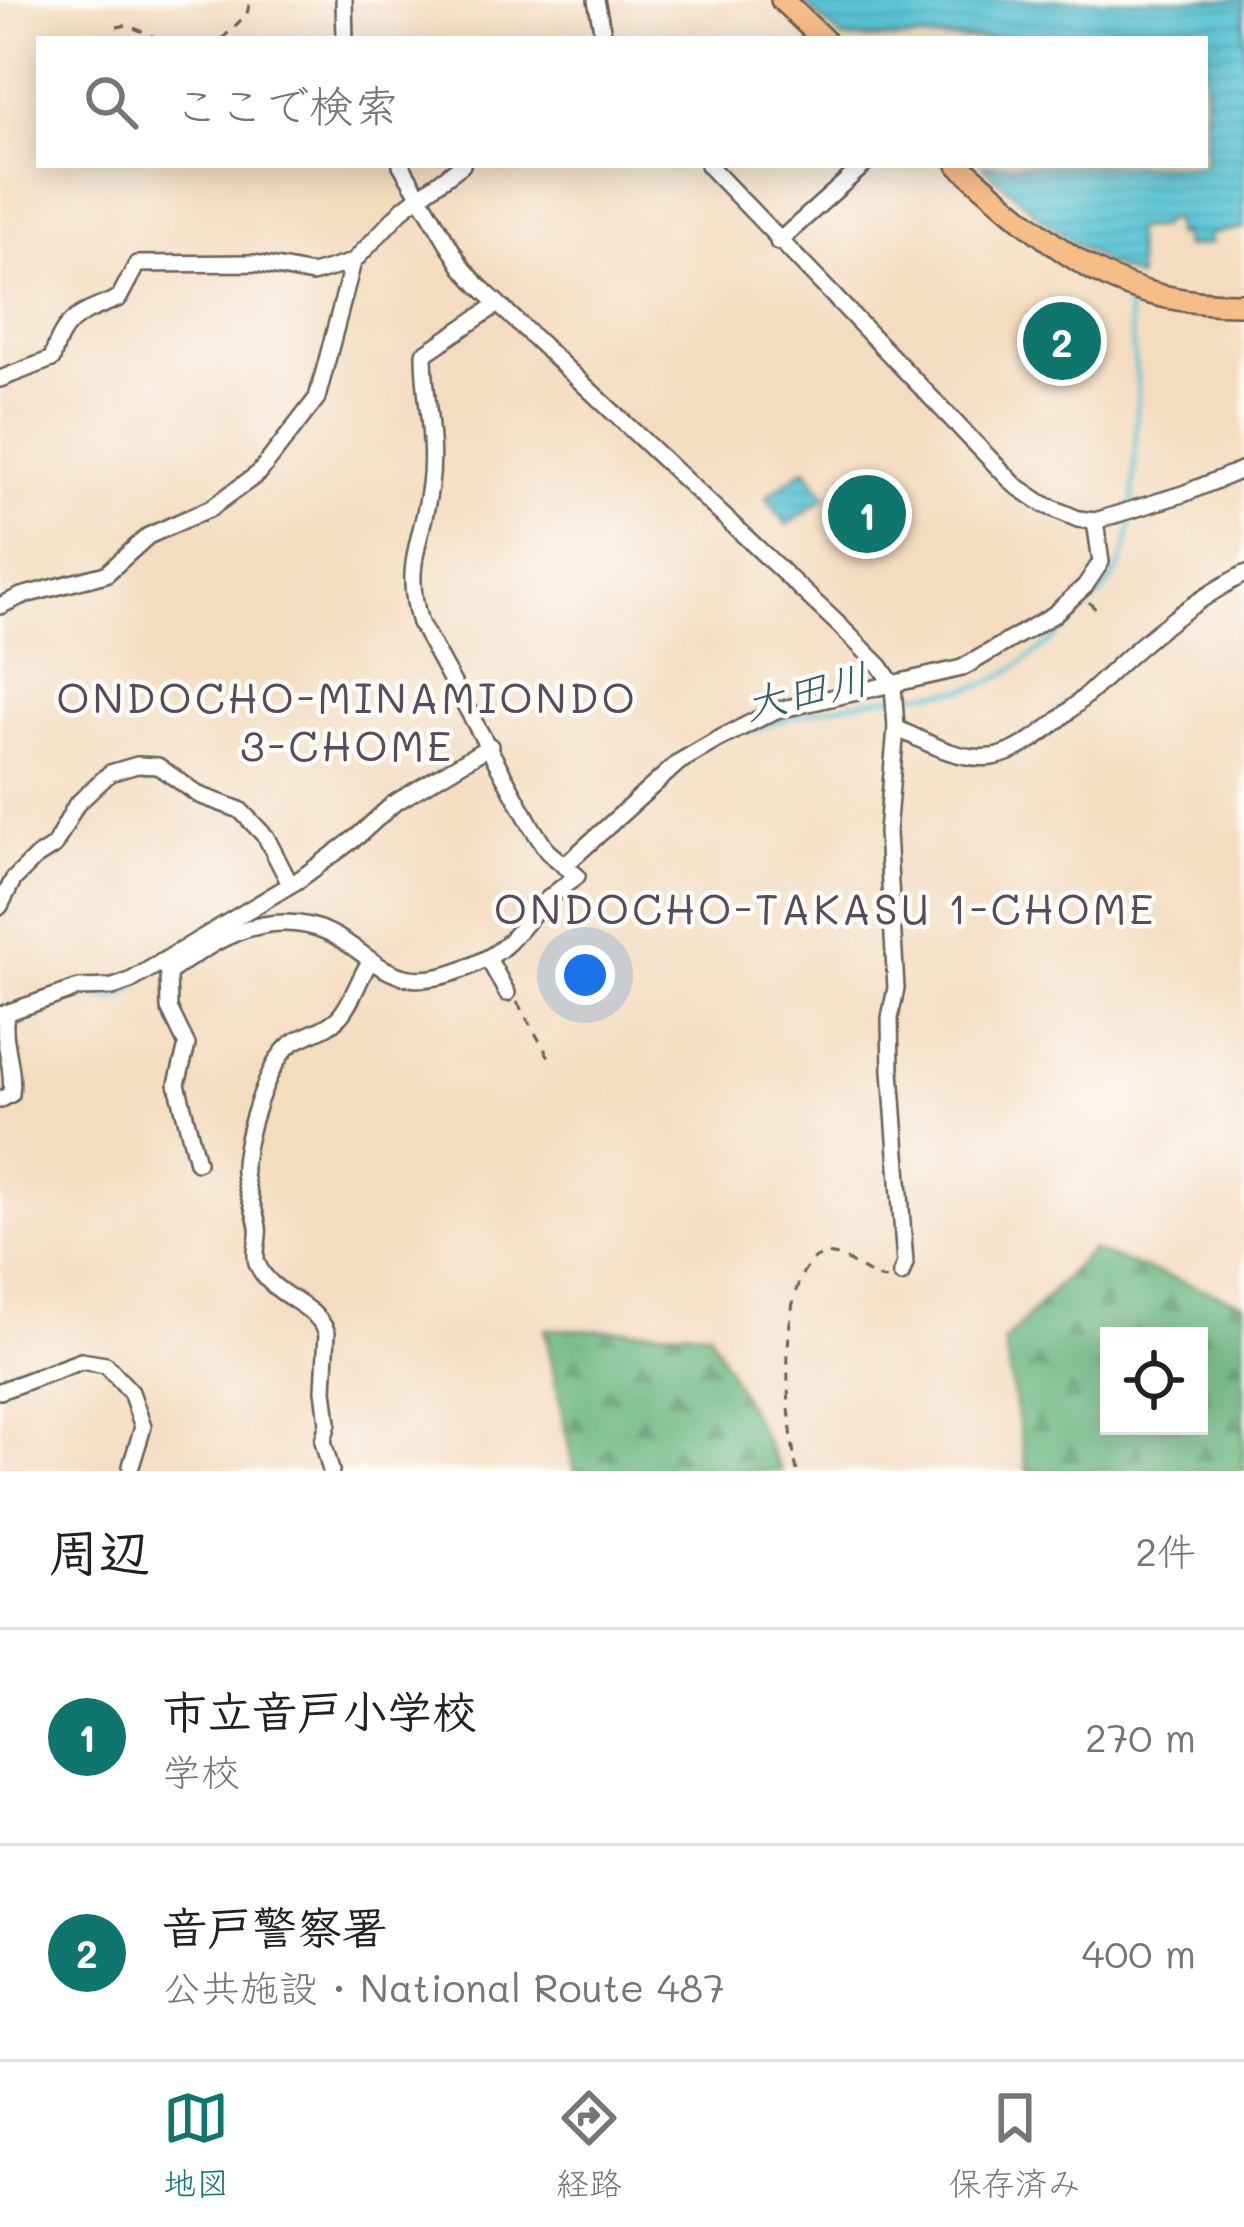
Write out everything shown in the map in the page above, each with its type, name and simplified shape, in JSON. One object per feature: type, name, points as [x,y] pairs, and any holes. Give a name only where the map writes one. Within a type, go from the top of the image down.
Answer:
[{"type":"highway","points":[[782,0],[820,36]]},
{"type":"highway","points":[[962,168],[1057,249],[1102,276],[1169,300],[1244,304]]},
{"type":"street","points":[[344,0],[345,36]]},
{"type":"street","points":[[596,0],[603,36]]},
{"type":"street","points":[[403,168],[462,267],[837,623],[880,666],[892,685],[896,728],[887,832],[896,988],[890,1018],[891,1071],[905,1263],[901,1274]]},
{"type":"street","points":[[0,606],[106,574],[148,536],[211,508],[259,473],[316,398],[352,262],[389,221],[458,168]]},
{"type":"street","points":[[710,168],[1015,485],[1043,504],[1095,521],[1244,470]]},
{"type":"street","points":[[778,242],[861,168]]},
{"type":"street","points":[[0,379],[52,359],[59,332],[92,307],[119,298],[137,264],[255,263],[311,274],[352,262]]},
{"type":"street","points":[[0,1100],[11,1094],[13,1085],[2,1033],[3,1014],[80,988],[113,987],[232,933],[285,923],[334,938],[386,973],[407,980],[431,978],[488,958],[513,941],[539,907],[577,876],[548,851],[526,816],[421,623],[410,583],[430,485],[424,354],[498,304]]},
{"type":"street","points":[[564,866],[679,762],[717,740],[774,711],[962,668],[1053,615],[1079,592],[1101,562],[1095,521]]},
{"type":"street","points":[[896,728],[947,752],[971,758],[998,757],[1068,712],[1151,638],[1244,574]]},
{"type":"street","points":[[165,967],[358,836],[393,803],[490,746]]},
{"type":"street","points":[[0,906],[13,880],[54,846],[76,805],[110,772],[137,765],[158,766],[199,795],[240,810],[266,837],[290,884]]},
{"type":"street","points":[[488,958],[507,993]]},
{"type":"street","points":[[332,1471],[323,1441],[328,1423],[327,1334],[311,1313],[275,1290],[254,1259],[259,1239],[244,1165],[249,1132],[284,1053],[340,1016],[371,960]]},
{"type":"street","points":[[165,967],[169,1008],[188,1045],[177,1084],[197,1162]]},
{"type":"street","points":[[0,1391],[81,1361],[106,1365],[130,1392],[143,1427],[131,1466]]},
{"type":"path","points":[[225,36],[247,14],[250,0]]},
{"type":"path","points":[[117,27],[127,25],[152,36]]},
{"type":"path","points":[[1079,592],[1100,614]]},
{"type":"path","points":[[507,993],[526,1014],[553,1062]]},
{"type":"path","points":[[797,1471],[785,1354],[793,1302],[807,1268],[817,1256],[828,1255],[884,1281],[901,1274]]},
{"type":"green space","points":[[1091,1250],[1244,1303],[1244,1471],[1027,1471],[1004,1342]]},
{"type":"green space","points":[[545,1329],[708,1331],[781,1471],[574,1471]]},
{"type":"water","points":[[800,0],[1244,0],[1244,228],[1209,234],[1210,244],[1184,247],[1183,234],[1175,235],[1173,219],[1159,227],[1134,229],[1138,278],[1074,243],[985,168],[1208,168],[1208,36],[840,36]]},
{"type":"water","points":[[806,468],[826,497],[787,525],[766,497]]},
{"type":"waterway","name":"大田川","points":[[1126,293],[1138,387],[1133,503]]},
{"type":"waterway","name":"大田川","points":[[751,731],[847,704],[961,690],[994,680],[1052,639],[1104,589],[1124,554],[1132,514]]},
{"type":"waterway","name":"大田川","points":[[573,869],[635,812]]},
{"type":"waterway","name":"大田川","points":[[437,969],[461,962]]},
{"type":"waterway","name":"大田川","points":[[84,995],[117,1000],[139,984]]},
{"type":"place","name":"音戸警察署","points":[[1062,341]]},
{"type":"place","name":"市立音戸小学校","points":[[867,514]]},
{"type":"district","name":"ONDOCHO-MINAMIONDO 3-CHOME","points":[[347,722]]},
{"type":"district","name":"ONDOCHO-TAKASU 1-CHOME","points":[[825,908]]}]
